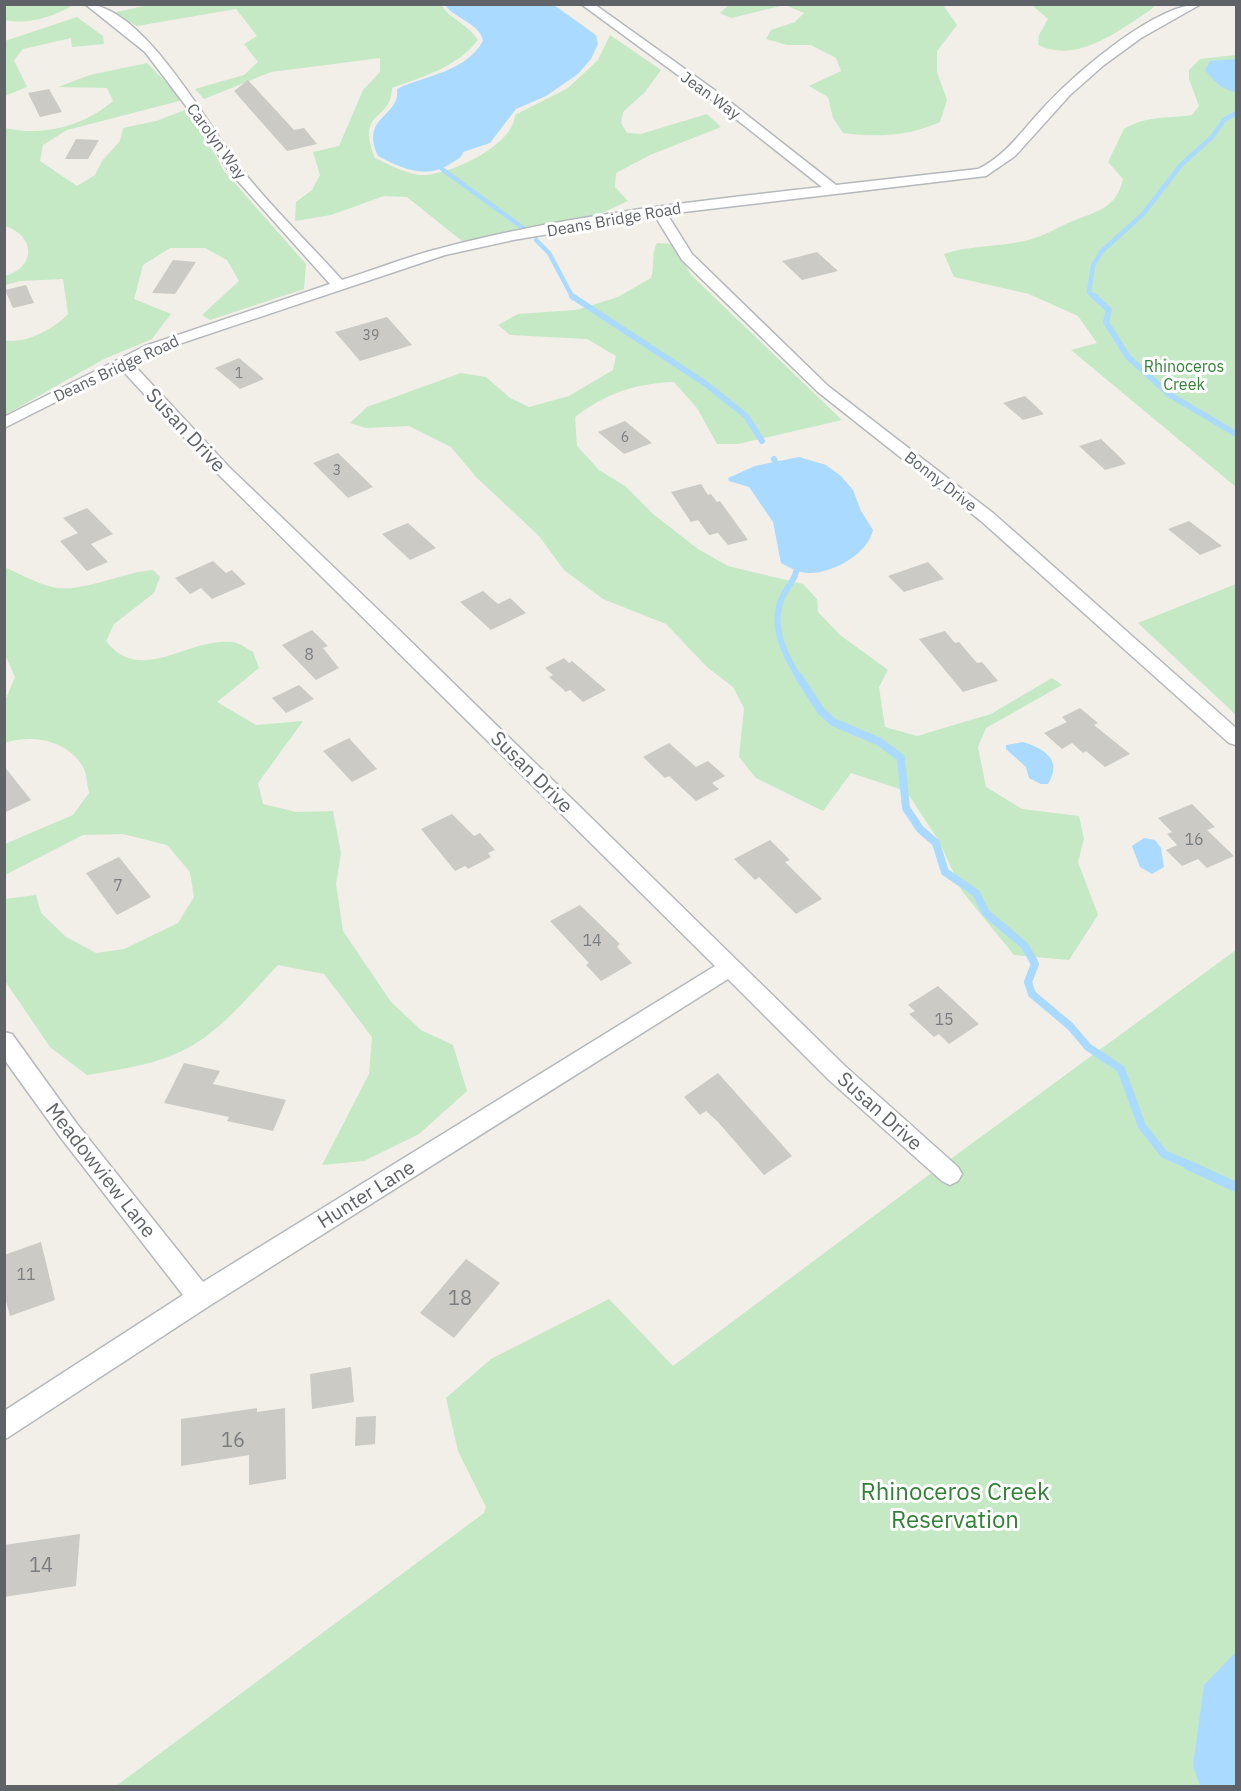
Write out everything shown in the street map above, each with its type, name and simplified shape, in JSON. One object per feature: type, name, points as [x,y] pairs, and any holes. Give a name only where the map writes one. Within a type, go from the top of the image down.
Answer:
[{"type":"street","name":"Carolyn Way","points":[[90,4],[120,24],[148,49],[234,168],[339,285]]},
{"type":"street","name":"Jean Way","points":[[586,4],[716,97],[833,189]]},
{"type":"street","name":"Deans Bridge Road","points":[[4,423],[122,361],[179,338],[339,285],[474,244],[695,205],[964,177],[996,167],[1050,107],[1093,69],[1137,36],[1196,4]]},
{"type":"street","name":"Bonny Drive","points":[[659,212],[687,257],[823,389],[987,517],[1236,738]]},
{"type":"street","name":"Susan Drive","points":[[122,361],[224,471],[837,1073],[950,1174]]},
{"type":"street","name":"Hunter Lane","points":[[4,1427],[200,1298],[730,967]]},
{"type":"street","name":"Meadowview Lane","points":[[4,1041],[69,1131],[200,1298]]},
{"type":"green space","points":[[5,4],[73,5],[31,21],[13,21],[5,20]]},
{"type":"green space","points":[[153,4],[441,5],[469,29],[478,40],[460,58],[450,64],[392,88],[386,107],[371,124],[369,131],[375,158],[413,174],[445,171],[491,148],[512,127],[515,115],[568,88],[598,60],[610,35],[661,70],[645,92],[623,112],[621,123],[627,133],[641,134],[707,114],[721,127],[650,155],[616,173],[615,187],[628,201],[589,219],[462,241],[407,197],[384,196],[331,215],[295,221],[296,202],[312,190],[320,175],[313,152],[339,146],[363,90],[380,72],[380,58],[271,72],[204,99],[195,89],[244,75],[258,62],[244,44],[257,36],[236,9],[137,26],[112,13]]},
{"type":"green space","points":[[730,4],[943,5],[957,25],[937,51],[937,72],[947,100],[940,122],[915,131],[892,135],[843,133],[833,118],[828,97],[809,86],[841,71],[836,58],[811,45],[787,45],[766,39],[771,30],[795,22],[804,13],[785,5],[731,18],[720,13]]},
{"type":"green space","points":[[1032,5],[1155,5],[1123,28],[1088,46],[1063,51],[1038,45],[1039,35],[1048,19]]},
{"type":"green space","points":[[77,17],[103,36],[104,44],[72,47],[71,38],[23,49],[14,60],[27,87],[5,96],[5,41]]},
{"type":"green space","name":"Rhinoceros Creek","points":[[1236,55],[1236,487],[1071,350],[1097,343],[1078,316],[1029,294],[954,277],[944,254],[1035,238],[1104,208],[1116,197],[1123,179],[1108,162],[1124,129],[1149,119],[1192,115],[1199,106],[1189,79],[1189,70],[1200,59]]},
{"type":"green space","points":[[147,63],[183,100],[67,130],[43,145],[40,161],[77,186],[95,175],[102,161],[120,141],[123,128],[156,121],[190,108],[224,171],[306,264],[304,289],[210,320],[202,315],[239,281],[227,260],[205,248],[170,248],[143,265],[134,299],[171,314],[152,339],[104,359],[5,415],[4,340],[30,338],[55,325],[68,314],[63,279],[20,281],[5,285],[5,276],[22,266],[27,259],[28,251],[27,244],[22,237],[5,226],[5,128],[48,130],[76,123],[102,110],[113,101],[107,88],[58,87],[90,75]]},
{"type":"green space","points":[[657,243],[673,244],[691,275],[842,420],[738,444],[717,444],[697,408],[674,382],[660,383],[621,391],[575,417],[577,446],[599,470],[625,486],[653,514],[698,549],[728,566],[803,584],[817,599],[818,612],[840,635],[888,670],[879,687],[885,727],[917,736],[991,714],[1052,678],[1062,685],[986,728],[978,747],[986,787],[1022,809],[1079,816],[1084,839],[1078,862],[1098,915],[1069,960],[1014,955],[962,891],[939,841],[906,791],[851,773],[823,811],[756,778],[739,757],[744,708],[733,687],[707,667],[666,624],[603,599],[564,570],[539,536],[476,477],[451,447],[409,426],[366,428],[350,423],[367,407],[461,373],[486,377],[510,398],[529,407],[569,396],[613,370],[616,356],[587,339],[510,335],[498,325],[518,314],[576,310],[618,297],[651,278]]},
{"type":"green space","points":[[4,567],[40,583],[63,588],[75,588],[153,570],[160,577],[154,593],[114,624],[106,641],[120,654],[134,659],[150,660],[215,642],[235,642],[253,652],[259,668],[217,702],[256,725],[303,721],[258,783],[263,804],[296,812],[333,811],[341,853],[336,884],[343,931],[391,1002],[421,1030],[453,1045],[467,1091],[419,1134],[364,1161],[322,1165],[369,1074],[372,1037],[324,974],[278,965],[236,1010],[196,1044],[151,1062],[87,1075],[50,1047],[5,981],[5,899],[36,895],[41,913],[66,937],[96,953],[124,949],[178,923],[194,897],[190,872],[167,845],[123,834],[83,835],[5,875],[5,844],[73,815],[89,793],[84,768],[67,750],[37,739],[5,743],[5,701],[15,677],[5,655]]},
{"type":"green space","points":[[1236,584],[1236,715],[1138,623]]},
{"type":"green space","name":"Rhinoceros Creek Reservation","points":[[1236,950],[1236,1786],[116,1786],[484,1513],[486,1507],[458,1451],[446,1398],[491,1359],[609,1299],[673,1366]]},
{"type":"water","points":[[445,5],[554,5],[596,35],[598,44],[591,59],[578,74],[546,96],[516,109],[490,143],[463,152],[458,159],[441,169],[422,172],[395,165],[378,156],[374,133],[377,125],[393,106],[397,98],[397,89],[456,66],[475,52],[483,41],[472,25]]},
{"type":"water","points":[[1236,59],[1236,92],[1223,87],[1205,70],[1210,61]]},
{"type":"water","points":[[799,457],[826,465],[841,476],[853,490],[861,511],[873,530],[870,539],[857,554],[828,570],[801,572],[781,563],[773,522],[749,487],[729,481],[728,478],[755,466]]},
{"type":"water","points":[[1023,742],[1038,748],[1049,756],[1053,768],[1048,784],[1041,784],[1029,778],[1026,767],[1006,749],[1006,745]]},
{"type":"water","points":[[1144,838],[1155,840],[1161,848],[1164,867],[1152,874],[1140,867],[1132,846]]},
{"type":"water","points":[[1236,1652],[1236,1786],[1200,1786],[1193,1766],[1204,1685]]},
{"type":"building","points":[[248,80],[294,130],[304,128],[317,144],[287,151],[234,91]]},
{"type":"building","points":[[49,89],[62,112],[40,117],[28,93]]},
{"type":"building","points":[[76,139],[99,140],[88,159],[65,159]]},
{"type":"building","points":[[817,252],[838,271],[802,280],[782,261]]},
{"type":"building","points":[[173,260],[196,262],[175,294],[152,293]]},
{"type":"building","points":[[26,285],[34,303],[13,308],[5,290]]},
{"type":"building","points":[[387,317],[412,345],[360,361],[335,332]]},
{"type":"building","points":[[239,358],[264,379],[240,389],[215,368]]},
{"type":"building","points":[[1025,396],[1044,414],[1023,420],[1003,403]]},
{"type":"building","points":[[625,421],[652,443],[624,454],[598,432]]},
{"type":"building","points":[[1101,439],[1126,464],[1105,470],[1079,446]]},
{"type":"building","points":[[338,453],[373,487],[348,498],[313,463]]},
{"type":"building","points":[[701,484],[708,495],[711,494],[717,502],[720,501],[748,540],[728,545],[718,533],[709,535],[698,520],[691,522],[671,492]]},
{"type":"building","points":[[87,508],[113,534],[91,544],[108,562],[87,571],[60,541],[78,533],[63,518]]},
{"type":"building","points":[[1189,521],[1222,546],[1200,555],[1168,529]]},
{"type":"building","points":[[408,523],[436,548],[410,560],[382,534]]},
{"type":"building","points":[[213,561],[226,573],[232,570],[246,584],[212,599],[201,588],[190,594],[175,578]]},
{"type":"building","points":[[928,562],[944,579],[904,592],[888,576]]},
{"type":"building","points":[[483,591],[498,604],[510,598],[526,613],[491,630],[460,602]]},
{"type":"building","points":[[312,630],[328,646],[323,648],[339,668],[316,680],[282,645]]},
{"type":"building","points":[[945,631],[955,643],[959,642],[977,663],[982,662],[998,681],[963,692],[919,639]]},
{"type":"building","points":[[564,658],[569,663],[572,661],[606,690],[583,702],[570,690],[566,692],[549,677],[553,675],[545,668]]},
{"type":"building","points":[[299,685],[314,699],[286,713],[272,698]]},
{"type":"building","points":[[1080,708],[1098,723],[1094,725],[1130,754],[1105,767],[1072,743],[1062,749],[1044,733],[1067,722],[1062,717]]},
{"type":"building","points":[[349,738],[377,769],[352,782],[323,751]]},
{"type":"building","points":[[669,743],[696,767],[708,761],[725,776],[712,783],[719,789],[696,801],[669,776],[665,778],[643,757]]},
{"type":"building","points":[[4,766],[31,800],[4,813]]},
{"type":"building","points":[[1192,804],[1215,827],[1207,830],[1234,856],[1207,868],[1198,859],[1182,866],[1166,850],[1177,845],[1167,834],[1172,832],[1158,818]]},
{"type":"building","points":[[452,814],[474,836],[480,833],[495,850],[488,853],[491,857],[468,869],[465,866],[455,871],[421,829]]},
{"type":"building","points":[[770,840],[790,860],[785,862],[822,899],[796,914],[759,877],[755,880],[734,859]]},
{"type":"building","points":[[119,857],[151,897],[117,915],[86,873]]},
{"type":"building","points":[[580,905],[620,944],[617,947],[632,963],[601,981],[586,965],[589,963],[550,921]]},
{"type":"building","points":[[938,986],[979,1024],[949,1044],[939,1034],[934,1037],[909,1014],[915,1011],[908,1005]]},
{"type":"building","points":[[184,1063],[220,1071],[213,1084],[286,1100],[273,1131],[227,1121],[229,1117],[164,1103]]},
{"type":"building","points":[[718,1073],[792,1156],[764,1175],[718,1122],[706,1111],[700,1115],[684,1097]]},
{"type":"building","points":[[41,1242],[55,1300],[10,1316],[4,1294],[4,1255]]},
{"type":"building","points":[[466,1259],[500,1283],[454,1338],[420,1313]]},
{"type":"building","points":[[351,1367],[354,1402],[312,1409],[310,1374]]},
{"type":"building","points":[[257,1408],[257,1412],[285,1408],[286,1479],[249,1485],[249,1455],[181,1466],[181,1419]]},
{"type":"building","points":[[376,1416],[375,1444],[355,1446],[356,1417]]},
{"type":"building","points":[[80,1534],[76,1586],[4,1597],[4,1545]]},
{"type":"waterway","points":[[1095,298],[1089,292],[1093,266],[1101,252],[1143,214],[1181,165],[1212,137],[1224,120],[1236,113]]},
{"type":"waterway","points":[[442,169],[523,228]]},
{"type":"waterway","points":[[536,240],[549,253],[573,298]]},
{"type":"waterway","points":[[572,296],[706,384],[746,416],[762,441]]},
{"type":"waterway","points":[[1094,296],[1109,310],[1106,322],[1128,357],[1170,395],[1236,434]]},
{"type":"waterway","points":[[774,459],[779,472]]},
{"type":"waterway","points":[[797,563],[795,575],[780,603],[778,625],[783,648],[800,679]]},
{"type":"waterway","points":[[799,677],[821,711],[833,722],[880,742],[901,758],[906,808],[920,829],[936,843],[945,872],[976,893],[986,913],[1025,946],[1035,964],[1028,982],[1032,994],[1070,1026],[1088,1047],[1121,1069],[1142,1126],[1164,1154],[1191,1166]]},
{"type":"waterway","points":[[1188,1165],[1236,1187]]}]
